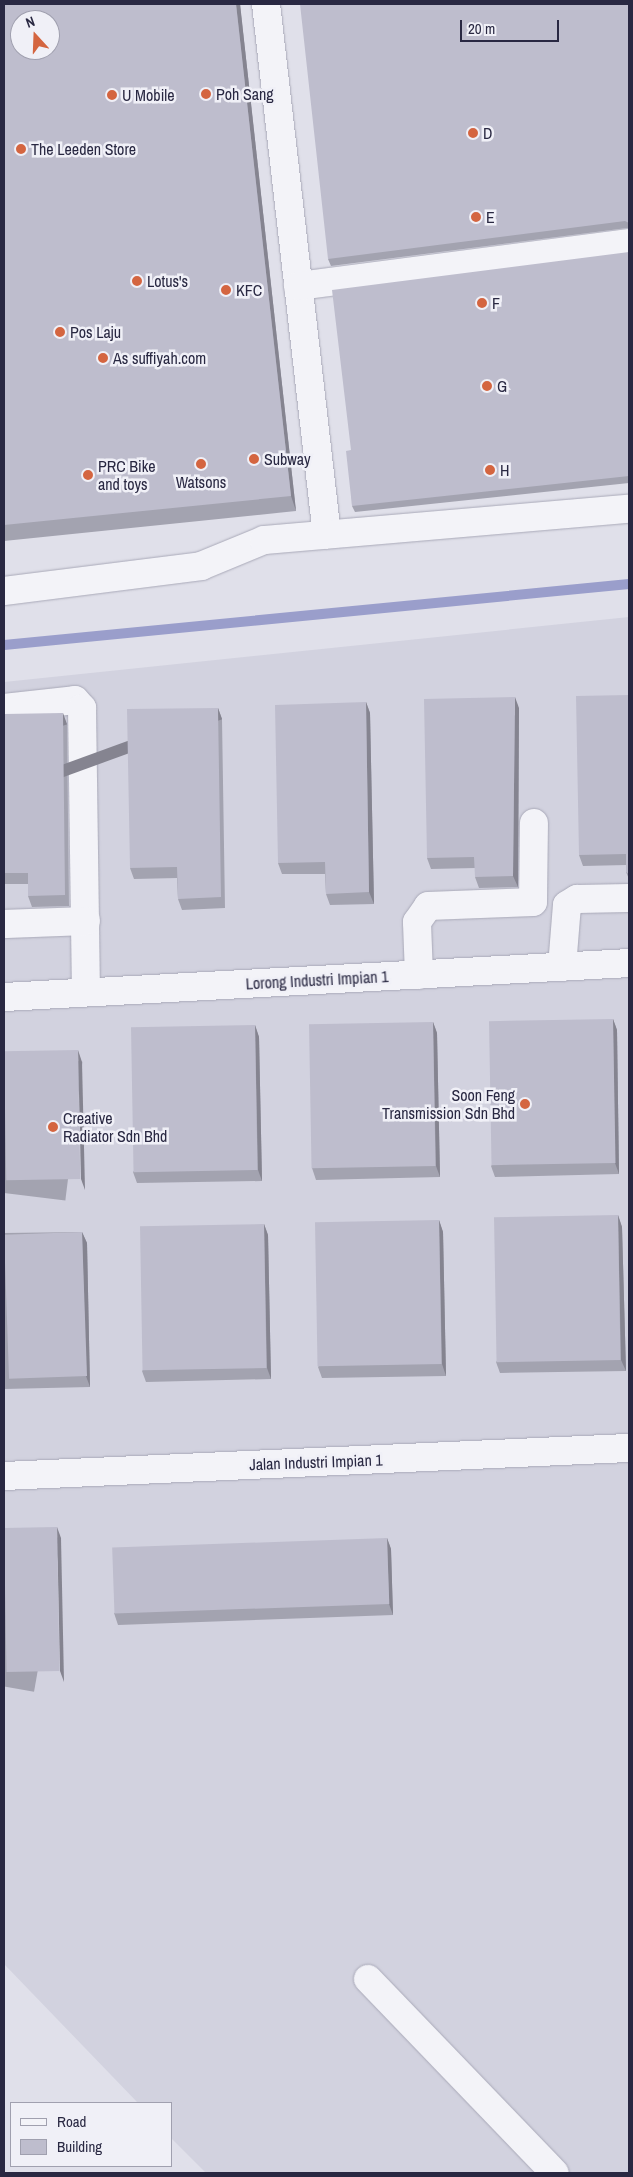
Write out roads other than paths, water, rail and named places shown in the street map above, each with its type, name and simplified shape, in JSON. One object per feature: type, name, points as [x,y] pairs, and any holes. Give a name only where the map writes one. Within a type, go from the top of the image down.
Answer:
[{"type":"street","points":[[266,4],[326,536]]},
{"type":"street","points":[[298,286],[629,243]]},
{"type":"street","points":[[4,591],[201,566],[264,540],[629,509]]},
{"type":"street","points":[[4,708],[74,700],[82,708],[86,992]]},
{"type":"street","points":[[418,974],[417,922],[428,906],[533,902],[534,823]]},
{"type":"street","points":[[562,967],[567,905],[577,899],[629,898]]},
{"type":"street","points":[[4,924],[86,921]]},
{"type":"street","name":"Lorong Industri Impian 1","points":[[4,997],[629,963]]},
{"type":"street","name":"Jalan Industri Impian 1","points":[[4,1476],[629,1448]]},
{"type":"street","points":[[368,1979],[555,2173]]},
{"type":"waterway","points":[[4,645],[629,584]]},
{"type":"place","name":"Poh Sang","points":[[206,94]]},
{"type":"place","name":"U Mobile","points":[[112,95]]},
{"type":"place","name":"D","points":[[473,133]]},
{"type":"place","name":"The Leeden Store","points":[[21,149]]},
{"type":"place","name":"E","points":[[476,217]]},
{"type":"place","name":"Lotus's","points":[[137,281]]},
{"type":"place","name":"KFC","points":[[226,290]]},
{"type":"place","name":"F","points":[[482,303]]},
{"type":"place","name":"Pos Laju","points":[[60,332]]},
{"type":"place","name":"As suffiyah.com","points":[[103,358]]},
{"type":"place","name":"G","points":[[487,386]]},
{"type":"place","name":"Subway","points":[[254,459]]},
{"type":"place","name":"Watsons","points":[[201,464]]},
{"type":"place","name":"H","points":[[490,470]]},
{"type":"place","name":"PRC Bike and toys","points":[[88,475]]},
{"type":"place","name":"Soon Feng Transmission Sdn Bhd","points":[[525,1104]]},
{"type":"place","name":"Creative Radiator Sdn Bhd","points":[[53,1127]]}]
